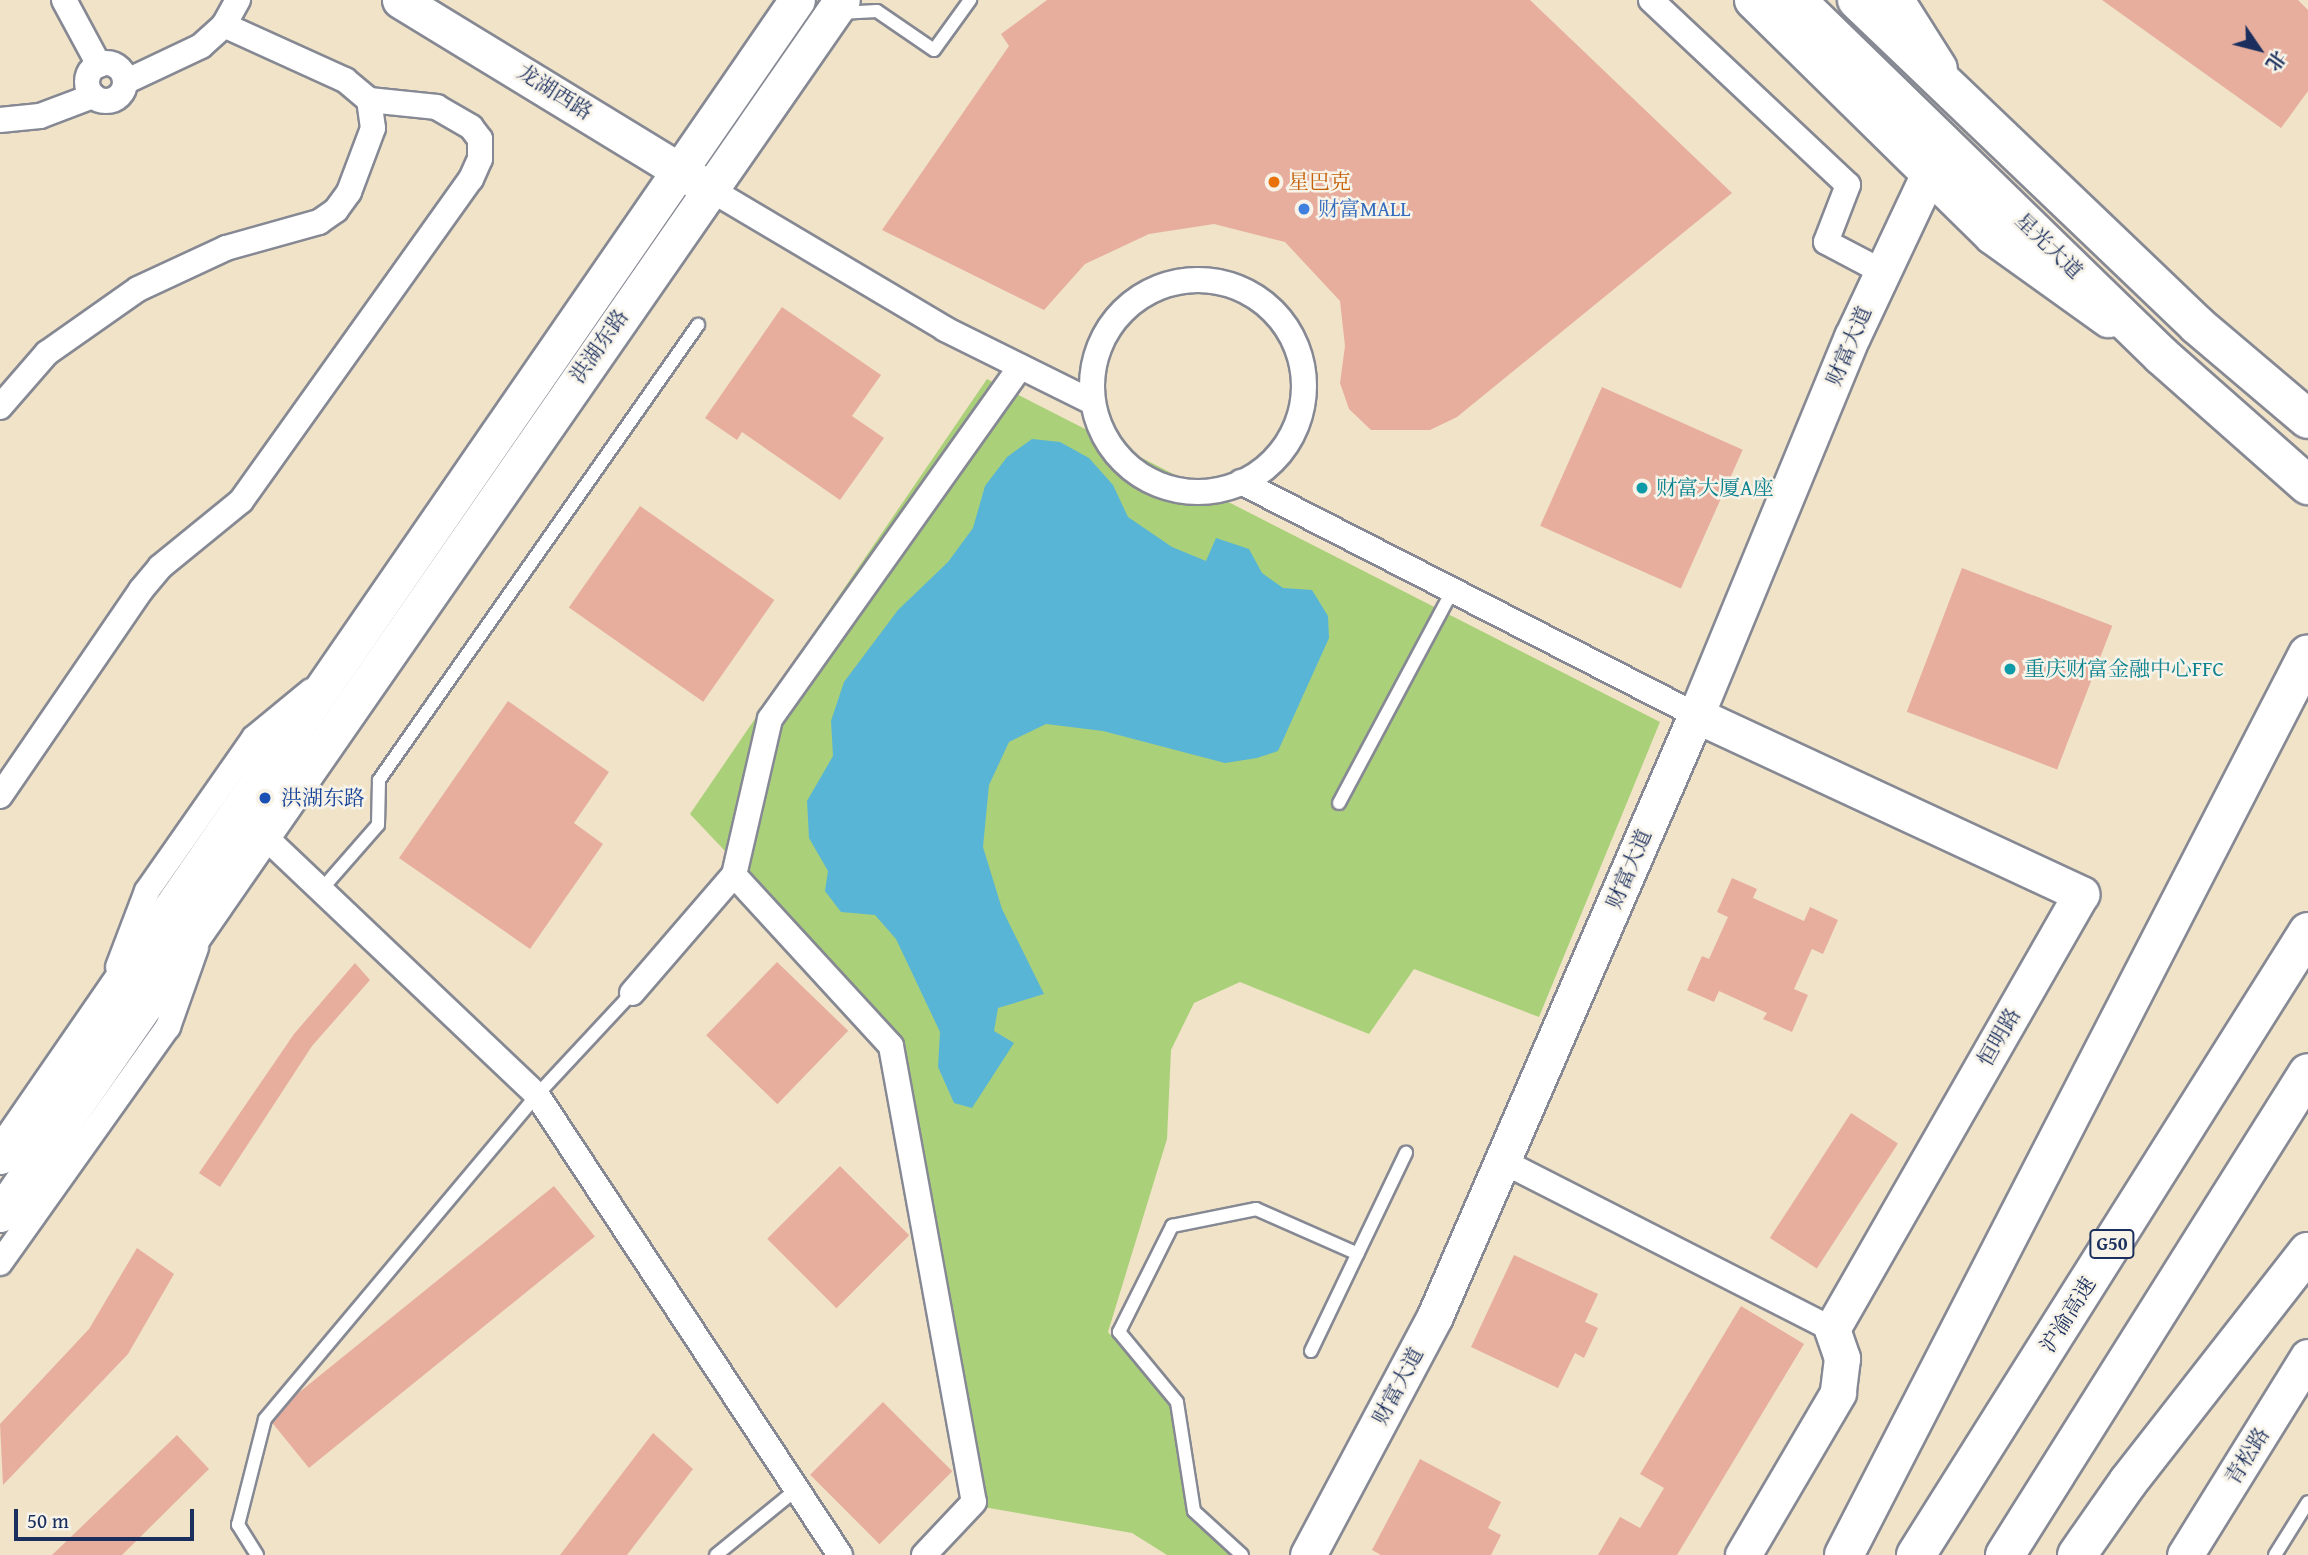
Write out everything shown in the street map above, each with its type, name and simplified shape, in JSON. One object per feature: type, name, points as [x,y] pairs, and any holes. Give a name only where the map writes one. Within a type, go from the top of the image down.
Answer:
[{"type":"main road","name":"星光大道","points":[[1796,0],[2162,356],[2308,485]]},
{"type":"main road","points":[[1857,0],[2197,325],[2308,419]]},
{"type":"main road","points":[[1844,1555],[2308,654]]},
{"type":"main road","name":"沪渝高速","points":[[1916,1555],[2308,932]]},
{"type":"main road","points":[[2005,1555],[2308,1073]]},
{"type":"main road","points":[[2077,1555],[2128,1482],[2308,1252]]},
{"type":"street","points":[[64,0],[99,65]]},
{"type":"street","points":[[0,120],[40,116],[93,96],[105,101],[117,98],[125,82],[201,47],[224,25],[238,0]]},
{"type":"street","name":"龙湖西路","points":[[400,0],[694,179]]},
{"type":"street","name":"洪湖东路","points":[[0,1214],[262,834],[694,179],[797,0]]},
{"type":"street","points":[[1651,0],[1848,184],[1826,242],[1881,271]]},
{"type":"street","points":[[1752,0],[2009,250],[2162,356]]},
{"type":"street","points":[[1896,0],[1956,94]]},
{"type":"street","name":"洪湖东路","points":[[0,1156],[333,673],[694,179],[837,7]]},
{"type":"street","points":[[0,796],[141,590],[160,567],[223,521],[241,501],[471,179],[480,159],[480,139],[471,127],[437,107],[369,100],[345,80],[224,25]]},
{"type":"street","points":[[99,65],[117,66],[125,82]]},
{"type":"street","points":[[93,96],[88,79],[99,65]]},
{"type":"street","points":[[0,407],[47,353],[138,289],[226,248],[319,222],[336,210],[357,177],[373,128],[369,100]]},
{"type":"street","name":"财富大道","points":[[1308,1555],[1435,1316],[1696,715],[1881,271],[1929,173]]},
{"type":"street","points":[[694,179],[945,330],[1092,402]]},
{"type":"street","points":[[1190,278],[1225,282],[1257,296],[1288,329],[1299,350],[1305,384],[1300,418],[1284,449],[1258,474],[1226,489],[1190,493],[1155,484],[1125,465],[1110,446],[1092,402],[1097,355],[1105,333],[1127,305],[1156,287],[1190,278]]},
{"type":"street","points":[[632,993],[734,875],[771,719],[1020,367]]},
{"type":"street","points":[[1241,482],[1421,578],[1696,715]]},
{"type":"street","name":"恒明路","points":[[1696,715],[2081,894],[1832,1329]]},
{"type":"street","points":[[262,834],[537,1095],[840,1555]]},
{"type":"street","points":[[734,875],[891,1046],[974,1502],[923,1555]]},
{"type":"street","points":[[0,1263],[168,1027],[210,910]]},
{"type":"street","points":[[1502,1161],[1832,1329],[1842,1358],[1838,1393],[1743,1555]]},
{"type":"street","name":"青松路","points":[[2185,1555],[2308,1357]]},
{"type":"lane","points":[[837,7],[877,11],[934,50],[970,0]]},
{"type":"lane","points":[[321,890],[378,825],[379,780],[698,325]]},
{"type":"lane","points":[[1339,803],[1451,593]]},
{"type":"lane","points":[[257,1555],[238,1525],[265,1419],[537,1095],[632,993]]},
{"type":"lane","points":[[1311,1351],[1406,1153]]},
{"type":"lane","points":[[1242,1555],[1194,1511],[1177,1402],[1119,1332],[1172,1226],[1256,1209],[1358,1254]]},
{"type":"lane","points":[[716,1555],[797,1489]]},
{"type":"lane","points":[[2275,1555],[2308,1502]]},
{"type":"green space","points":[[987,379],[1660,722],[1539,1017],[1414,969],[1369,1034],[1240,982],[1194,1003],[1171,1050],[1167,1139],[1108,1332],[1171,1407],[1189,1518],[1231,1555],[1167,1555],[1132,1533],[983,1507],[903,1039],[690,814]]},
{"type":"water","points":[[1032,439],[1060,442],[1089,458],[1113,485],[1128,517],[1172,547],[1206,561],[1216,538],[1249,549],[1262,573],[1283,588],[1312,590],[1328,616],[1329,638],[1278,751],[1257,758],[1225,763],[1103,731],[1046,724],[1009,742],[989,785],[983,847],[1002,909],[1044,994],[998,1008],[994,1031],[1014,1043],[972,1108],[954,1103],[938,1067],[940,1032],[896,939],[875,915],[841,912],[825,891],[828,871],[809,838],[807,801],[833,756],[831,721],[844,682],[898,610],[948,562],[973,528],[985,486],[1007,457]]},
{"type":"building","name":"财富MALL","points":[[1047,0],[1530,0],[1732,193],[1457,417],[1430,430],[1371,430],[1349,409],[1340,383],[1345,346],[1340,301],[1285,242],[1214,224],[1149,234],[1085,264],[1044,310],[882,230],[1009,46],[1001,34]]},
{"type":"building","points":[[2102,0],[2298,0],[2308,10],[2308,91],[2281,128]]},
{"type":"building","points":[[782,307],[881,375],[852,416],[884,438],[840,500],[742,432],[737,440],[705,418]]},
{"type":"building","name":"财富大厦A座","points":[[1602,387],[1743,450],[1681,588],[1540,526]]},
{"type":"building","points":[[640,506],[774,600],[703,702],[569,608]]},
{"type":"building","name":"重庆财富金融中心FFC","points":[[1962,568],[2112,626],[2057,769],[1907,712]]},
{"type":"building","points":[[508,701],[609,772],[574,823],[603,844],[530,949],[399,858]]},
{"type":"building","points":[[1732,878],[1757,889],[1753,898],[1804,921],[1810,907],[1838,920],[1823,954],[1812,949],[1794,989],[1808,995],[1792,1032],[1763,1019],[1767,1013],[1719,991],[1714,1002],[1687,990],[1702,956],[1709,959],[1728,917],[1717,912]]},
{"type":"building","points":[[777,962],[848,1031],[777,1104],[706,1035]]},
{"type":"building","points":[[355,963],[370,980],[312,1046],[220,1187],[199,1173],[294,1034]]},
{"type":"building","points":[[1851,1113],[1898,1143],[1817,1268],[1770,1238]]},
{"type":"building","points":[[840,1166],[909,1235],[836,1308],[767,1239]]},
{"type":"building","points":[[554,1186],[595,1237],[309,1468],[268,1418]]},
{"type":"building","points":[[137,1248],[174,1274],[128,1354],[3,1485],[0,1424],[89,1329]]},
{"type":"building","points":[[1514,1255],[1598,1294],[1585,1322],[1598,1328],[1584,1358],[1575,1353],[1558,1388],[1471,1347]]},
{"type":"building","points":[[1741,1306],[1804,1344],[1677,1555],[1598,1555],[1620,1517],[1640,1528],[1664,1488],[1640,1474]]},
{"type":"building","points":[[883,1402],[952,1471],[879,1544],[810,1475]]},
{"type":"building","points":[[653,1433],[693,1469],[627,1555],[560,1555]]},
{"type":"building","points":[[177,1435],[209,1469],[122,1555],[52,1555]]},
{"type":"building","points":[[1420,1459],[1501,1502],[1488,1528],[1501,1535],[1491,1555],[1381,1555],[1372,1550]]},
{"type":"place","name":"星巴克","points":[[1274,182]]},
{"type":"place","name":"财富MALL","points":[[1304,209]]},
{"type":"place","name":"财富大厦A座","points":[[1642,488]]},
{"type":"place","name":"重庆财富金融中心FFC","points":[[2010,669]]},
{"type":"place","name":"洪湖东路","points":[[265,798]]}]
